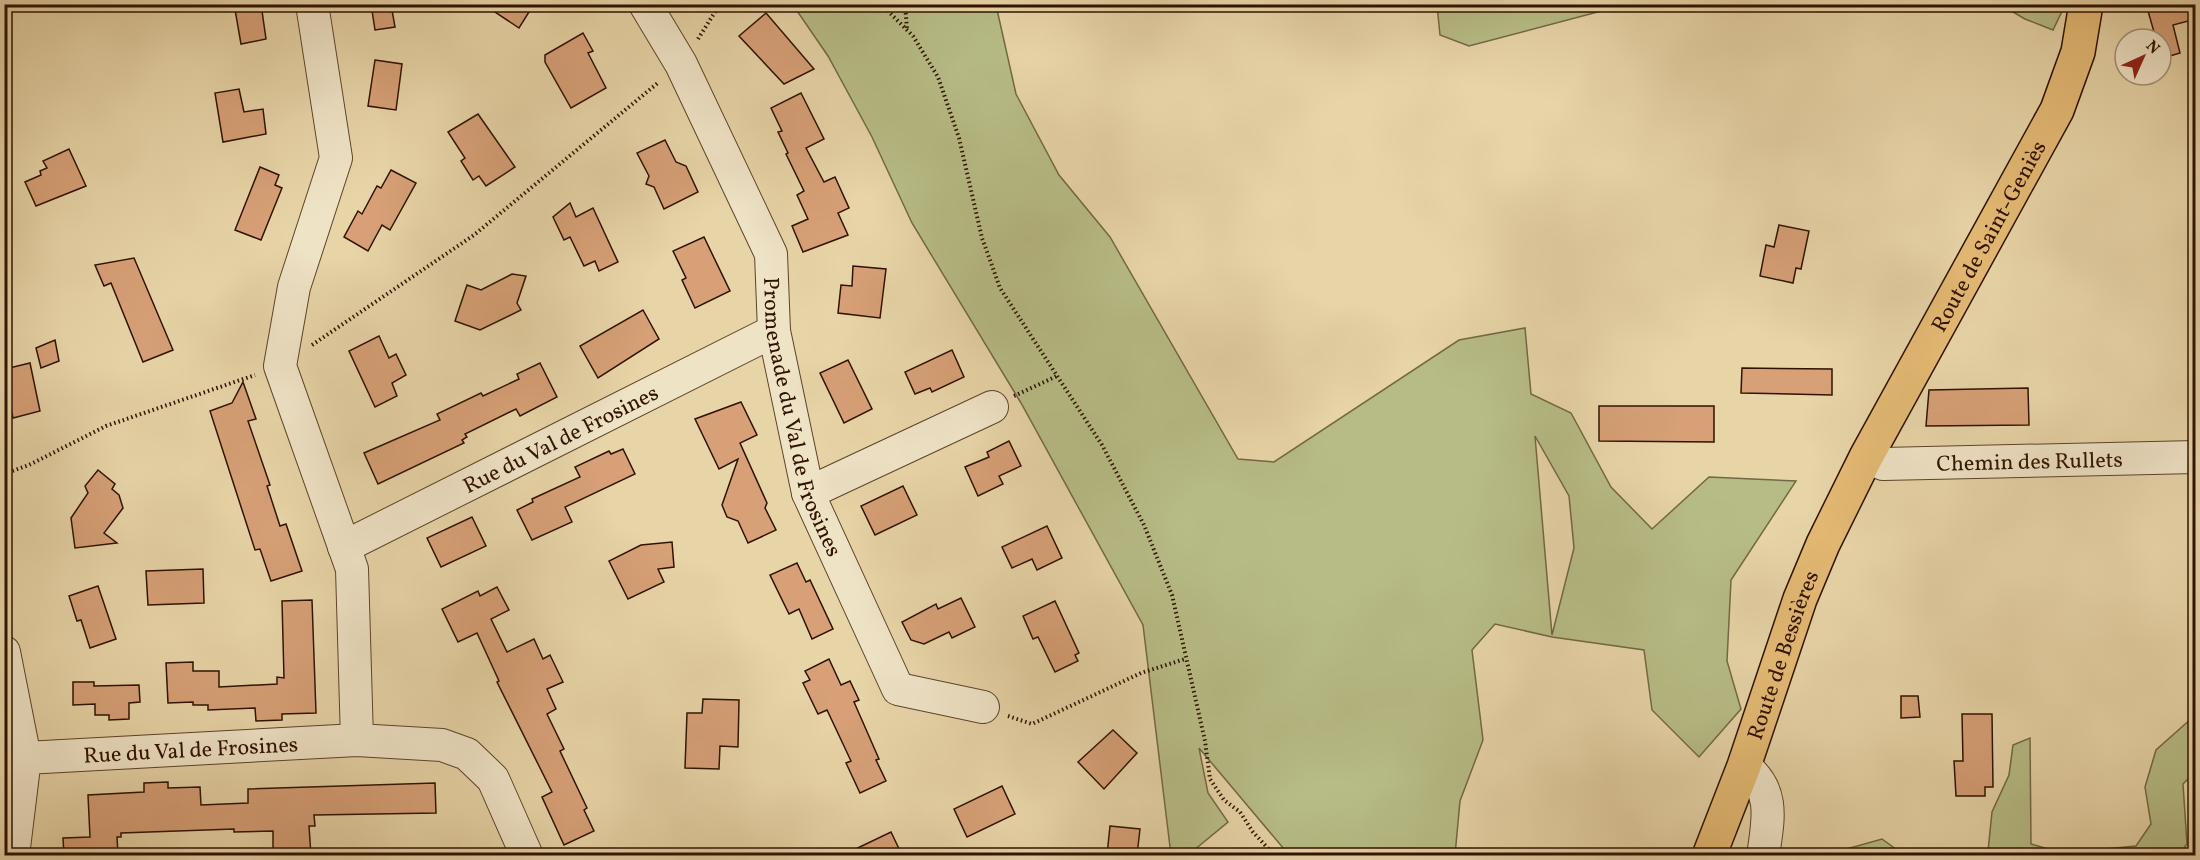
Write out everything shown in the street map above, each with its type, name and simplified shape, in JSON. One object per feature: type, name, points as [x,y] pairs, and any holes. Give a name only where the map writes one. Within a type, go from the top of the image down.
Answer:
[{"type":"main road","name":"Route de Saint-Geniès","points":[[1866,457],[2057,110],[2078,52],[2086,4]]},
{"type":"main road","name":"Route de Bessières","points":[[1709,855],[1744,766],[1800,599],[1823,544],[1866,457]]},
{"type":"street","points":[[312,4],[336,158],[294,287],[280,366],[352,569],[357,740]]},
{"type":"street","name":"Promenade du Val de Frosines","points":[[645,4],[681,64],[771,254],[774,331],[808,493],[898,689],[982,707]]},
{"type":"street","name":"Rue du Val de Frosines","points":[[344,547],[774,331]]},
{"type":"street","points":[[808,493],[992,407]]},
{"type":"street","name":"Chemin des Rullets","points":[[1866,457],[1883,464],[2196,457]]},
{"type":"street","points":[[4,652],[25,758],[13,855]]},
{"type":"street","name":"Rue du Val de Frosines","points":[[25,758],[357,740],[442,745],[467,754],[493,779],[527,855]]},
{"type":"street","points":[[1744,766],[1756,775],[1766,792],[1768,818],[1763,855]]},
{"type":"path","points":[[4,474],[29,465],[106,426],[280,366],[474,235],[681,64],[720,4]]},
{"type":"path","points":[[881,4],[907,29],[938,77],[959,138],[982,238],[1000,288],[1102,445],[1144,525],[1172,595],[1205,741],[1210,779],[1224,800],[1240,812],[1253,832],[1275,855]]},
{"type":"path","points":[[905,4],[907,29]]},
{"type":"path","points":[[992,407],[1057,376]]},
{"type":"path","points":[[982,707],[1032,724],[1141,673],[1185,660]]},
{"type":"green space","points":[[1437,4],[1624,5],[1469,46],[1440,35]]},
{"type":"green space","points":[[793,5],[996,5],[1016,94],[1059,175],[1110,237],[1238,459],[1274,462],[1459,340],[1525,328],[1531,394],[1571,413],[1611,487],[1652,529],[1709,477],[1796,481],[1731,580],[1727,661],[1741,709],[1699,757],[1652,710],[1644,650],[1552,637],[1495,624],[1472,650],[1483,740],[1460,801],[1455,855],[1289,855],[1199,748],[1208,793],[1228,822],[1188,855],[1171,855],[1143,625],[1021,403],[912,223],[872,137],[828,56]],"holes":[[[1535,436],[1569,496],[1574,548],[1552,635]]]},
{"type":"green space","points":[[2001,5],[2065,5],[2053,30],[2025,19]]},
{"type":"green space","points":[[2192,718],[2195,718],[2195,772],[2183,784],[2187,844],[2179,855],[1977,855],[1988,851],[1992,812],[2009,775],[2013,745],[2030,738],[2031,844],[2062,853],[2136,846],[2151,824],[2145,787],[2156,750]]},
{"type":"green space","points":[[1882,839],[1904,855],[1825,855]]},
{"type":"building","points":[[234,4],[261,4],[266,39],[241,44]]},
{"type":"building","points":[[371,4],[391,4],[395,27],[375,30]]},
{"type":"building","points":[[483,4],[534,4],[519,28]]},
{"type":"building","points":[[2146,4],[2196,4],[2196,19],[2173,25],[2180,53],[2173,55],[2173,27],[2153,27]]},
{"type":"building","points":[[766,13],[814,69],[784,84],[739,36]]},
{"type":"building","points":[[583,33],[593,51],[588,53],[606,88],[571,108],[545,62],[545,55]]},
{"type":"building","points":[[375,60],[402,64],[396,110],[368,106]]},
{"type":"building","points":[[239,89],[244,112],[263,109],[266,134],[223,142],[215,93]]},
{"type":"building","points":[[801,93],[824,139],[806,148],[824,182],[835,177],[849,208],[838,213],[848,235],[803,252],[792,226],[808,219],[797,195],[804,191],[786,154],[788,153],[778,132],[782,131],[771,108]]},
{"type":"building","points":[[478,114],[515,167],[486,186],[479,176],[473,180],[461,161],[465,158],[448,132]]},
{"type":"building","points":[[665,140],[676,162],[686,166],[698,192],[664,209],[654,187],[646,184],[649,176],[637,153]]},
{"type":"building","points":[[69,149],[86,186],[36,206],[25,182],[41,175],[40,171],[47,168],[43,161]]},
{"type":"building","points":[[260,167],[279,175],[275,185],[282,188],[261,240],[235,230]]},
{"type":"building","points":[[391,170],[416,183],[390,230],[382,225],[368,251],[344,237],[358,211],[362,214],[377,186],[381,188]]},
{"type":"building","points":[[570,203],[576,217],[593,208],[618,262],[599,271],[595,261],[584,266],[570,237],[564,240],[553,217]]},
{"type":"building","points":[[1779,225],[1809,231],[1801,269],[1796,268],[1793,283],[1760,276],[1766,245],[1774,247]]},
{"type":"building","points":[[704,237],[730,291],[695,308],[682,280],[686,278],[673,251]]},
{"type":"building","points":[[134,258],[173,350],[143,362],[111,283],[104,286],[95,265]]},
{"type":"building","points":[[853,266],[886,269],[880,318],[838,313],[841,285],[852,286]]},
{"type":"building","points":[[512,274],[526,276],[517,303],[521,310],[480,330],[455,321],[467,285],[481,290]]},
{"type":"building","points":[[643,310],[659,339],[598,378],[580,346]]},
{"type":"building","points":[[379,336],[389,358],[396,354],[406,375],[392,383],[397,396],[375,407],[349,351]]},
{"type":"building","points":[[55,340],[59,361],[41,368],[36,348]]},
{"type":"building","points":[[952,350],[964,377],[932,392],[930,388],[915,394],[905,372]]},
{"type":"building","points":[[848,360],[872,409],[844,423],[820,373]]},
{"type":"building","points":[[30,363],[40,411],[13,418],[5,383],[8,382],[5,369]]},
{"type":"building","points":[[540,363],[557,397],[520,416],[516,409],[465,434],[467,437],[462,440],[464,443],[378,484],[364,453],[440,420],[437,414],[481,393],[483,396],[519,379],[517,374]]},
{"type":"building","points":[[1742,368],[1832,369],[1832,395],[1741,393]]},
{"type":"building","points":[[243,382],[256,419],[248,421],[270,485],[267,486],[280,526],[286,524],[302,571],[271,581],[260,549],[255,550],[210,411],[232,403]]},
{"type":"building","points":[[2028,388],[2029,425],[1926,426],[1929,390]]},
{"type":"building","points":[[741,402],[757,435],[740,443],[767,503],[765,508],[776,530],[748,543],[738,521],[727,517],[722,505],[738,459],[719,469],[695,419]]},
{"type":"building","points":[[1599,406],[1714,406],[1714,442],[1599,441]]},
{"type":"building","points":[[1009,441],[1021,466],[999,476],[1003,484],[978,496],[965,467],[989,457],[987,452]]},
{"type":"building","points":[[623,449],[635,474],[565,507],[572,522],[532,540],[517,510],[533,502],[532,499],[580,477],[575,467],[609,451],[611,454]]},
{"type":"building","points":[[98,470],[115,484],[112,489],[119,495],[123,508],[104,533],[117,543],[75,548],[71,518],[88,493],[85,486]]},
{"type":"building","points":[[903,486],[917,515],[875,535],[861,506]]},
{"type":"building","points":[[472,517],[486,546],[441,567],[427,538]]},
{"type":"building","points":[[1047,526],[1062,558],[1037,570],[1032,559],[1012,568],[1002,547]]},
{"type":"building","points":[[672,542],[674,567],[658,569],[664,582],[628,599],[609,561],[641,545]]},
{"type":"building","points":[[797,563],[806,582],[810,580],[833,629],[812,639],[799,609],[789,614],[770,575]]},
{"type":"building","points":[[203,569],[204,603],[148,605],[146,571]]},
{"type":"building","points":[[98,586],[116,639],[90,648],[81,620],[77,621],[69,596]]},
{"type":"building","points":[[497,587],[509,610],[491,619],[507,652],[534,639],[543,659],[550,655],[563,682],[547,689],[556,709],[547,714],[564,749],[560,751],[587,808],[584,810],[594,831],[564,845],[542,797],[552,792],[497,682],[499,681],[477,633],[458,642],[442,609],[478,591],[480,596]]},
{"type":"building","points":[[961,598],[975,627],[952,638],[949,632],[924,644],[911,640],[902,622],[936,604],[938,609]]},
{"type":"building","points":[[312,600],[316,713],[282,714],[282,720],[256,721],[255,708],[208,710],[208,705],[193,705],[193,702],[168,703],[166,663],[193,662],[193,671],[219,671],[219,687],[277,684],[277,677],[284,678],[282,601]]},
{"type":"building","points":[[1055,601],[1079,653],[1075,655],[1078,661],[1055,672],[1038,637],[1033,639],[1023,616]]},
{"type":"building","points":[[829,659],[841,685],[850,681],[859,700],[854,702],[886,781],[860,793],[846,763],[851,761],[827,710],[818,714],[803,683],[810,680],[805,671]]},
{"type":"building","points":[[73,682],[94,682],[94,686],[139,685],[140,702],[129,703],[129,719],[109,720],[109,715],[95,715],[95,704],[73,705]]},
{"type":"building","points":[[1901,696],[1918,696],[1920,717],[1901,718]]},
{"type":"building","points":[[703,699],[739,700],[738,747],[720,746],[719,769],[685,768],[687,713],[702,713]]},
{"type":"building","points":[[1962,714],[1992,714],[1993,787],[1985,787],[1985,796],[1956,796],[1954,761],[1963,761]]},
{"type":"building","points":[[1113,730],[1137,753],[1104,789],[1078,762]]},
{"type":"building","points":[[168,782],[168,788],[200,787],[201,805],[248,803],[248,789],[435,783],[436,813],[314,815],[315,826],[309,826],[311,855],[273,855],[273,831],[234,832],[234,829],[121,833],[121,837],[117,837],[118,855],[64,855],[63,838],[90,837],[88,795],[144,792],[144,783]]},
{"type":"building","points":[[1002,786],[1015,814],[967,837],[954,809]]},
{"type":"building","points":[[1110,826],[1140,829],[1137,855],[1107,855]]},
{"type":"building","points":[[891,832],[902,855],[843,855]]}]
